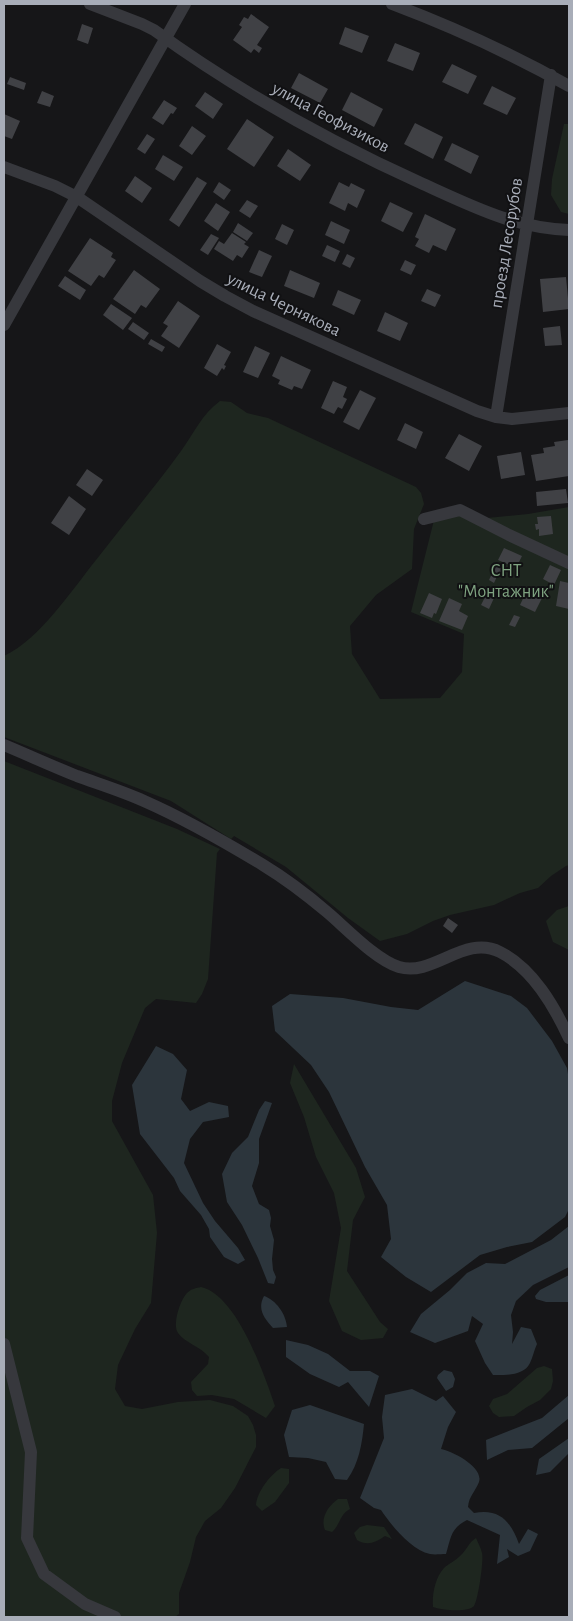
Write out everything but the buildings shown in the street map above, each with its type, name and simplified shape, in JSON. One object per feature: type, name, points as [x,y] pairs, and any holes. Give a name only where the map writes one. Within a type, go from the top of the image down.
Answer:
[{"type":"street","name":"улица Геофизиков","points":[[90,4],[142,24],[234,84],[330,139],[382,165],[484,211],[511,221],[526,225],[569,230]]},
{"type":"street","points":[[4,325],[185,4]]},
{"type":"street","points":[[392,4],[436,20],[499,49],[569,86]]},
{"type":"street","name":"проезд Лесорубов","points":[[496,417],[551,76]]},
{"type":"street","name":"улица Чернякова","points":[[4,167],[55,186],[77,197],[225,296],[254,311],[476,411],[496,417],[524,419],[569,413]]},
{"type":"street","points":[[4,298],[16,303]]},
{"type":"street","points":[[424,519],[460,510],[569,563]]},
{"type":"street","points":[[4,745],[143,800],[208,833],[264,866],[301,891],[366,946],[398,966],[412,969],[424,968],[456,953],[475,948],[499,951],[514,961],[538,983],[561,1020],[569,1038]]},
{"type":"street","points":[[4,1344],[31,1452],[27,1538],[44,1574],[85,1604],[115,1617]]},
{"type":"green space","points":[[564,124],[569,124],[569,214],[561,212],[551,195],[552,179]]},
{"type":"green space","name":"СНТ \"Монтажник\"","points":[[220,401],[231,402],[247,413],[268,418],[416,487],[421,493],[424,504],[414,529],[412,569],[376,595],[350,626],[352,654],[380,699],[440,698],[462,672],[464,634],[411,612],[434,520],[456,513],[487,518],[569,507],[569,865],[551,876],[538,888],[520,893],[494,905],[450,915],[407,934],[380,941],[348,918],[286,867],[234,836],[231,839],[171,801],[4,737],[4,656],[17,649],[42,627],[66,599],[160,479],[203,418]]},
{"type":"green space","points":[[4,761],[177,829],[220,849],[217,853],[208,979],[202,994],[196,1003],[156,999],[145,1008],[122,1063],[112,1101],[112,1121],[153,1195],[157,1233],[151,1303],[135,1329],[118,1365],[115,1389],[125,1406],[142,1409],[178,1402],[210,1400],[233,1406],[248,1416],[256,1435],[256,1447],[235,1488],[221,1508],[205,1521],[196,1537],[190,1562],[179,1593],[179,1614],[175,1617],[4,1617]]},
{"type":"green space","points":[[569,906],[569,950],[553,942],[546,921],[557,910]]},
{"type":"green space","points":[[294,1064],[356,1168],[365,1197],[353,1220],[347,1271],[380,1322],[388,1329],[383,1338],[361,1340],[342,1331],[329,1301],[341,1228],[334,1193],[316,1157],[304,1117],[290,1083]]},
{"type":"green space","points":[[201,1287],[214,1293],[226,1304],[237,1320],[256,1356],[275,1406],[266,1418],[234,1399],[212,1395],[197,1396],[192,1390],[191,1382],[208,1364],[209,1357],[178,1333],[176,1319],[184,1296],[192,1290]]},
{"type":"green space","points":[[544,1366],[552,1369],[553,1381],[551,1389],[540,1400],[514,1416],[499,1417],[493,1413],[489,1406],[493,1399],[507,1394],[537,1368]]},
{"type":"green space","points":[[281,1468],[289,1469],[289,1483],[275,1502],[262,1511],[256,1505],[261,1489]]},
{"type":"green space","points":[[338,1499],[347,1499],[350,1509],[344,1514],[332,1532],[325,1530],[324,1517],[331,1505]]},
{"type":"green space","points":[[367,1525],[384,1527],[392,1539],[385,1536],[368,1543],[357,1540],[354,1533],[360,1527]]},
{"type":"green space","points":[[476,1538],[482,1557],[476,1603],[466,1610],[448,1610],[433,1607],[433,1597],[438,1576]]},
{"type":"shaded area","points":[[465,981],[511,996],[527,1008],[552,1041],[567,1068],[569,1080],[569,1209],[565,1217],[532,1242],[480,1255],[431,1292],[406,1277],[381,1257],[391,1239],[387,1205],[365,1167],[329,1092],[311,1065],[275,1031],[272,1006],[290,994],[343,998],[418,1010]]},
{"type":"shaded area","points":[[156,1046],[173,1054],[187,1070],[181,1099],[190,1111],[209,1102],[228,1106],[229,1117],[203,1122],[190,1139],[184,1163],[203,1203],[245,1260],[238,1264],[224,1257],[210,1237],[209,1229],[201,1215],[180,1191],[174,1178],[140,1134],[132,1085]]},
{"type":"shaded area","points":[[265,1101],[272,1103],[259,1139],[259,1163],[252,1186],[259,1204],[269,1210],[271,1218],[270,1226],[274,1240],[272,1259],[276,1277],[274,1284],[268,1283],[242,1225],[227,1202],[222,1174],[232,1153],[248,1137],[259,1110]]},
{"type":"shaded area","points":[[569,1226],[569,1267],[533,1285],[516,1301],[511,1315],[512,1344],[521,1327],[531,1329],[537,1344],[530,1363],[519,1373],[493,1375],[475,1341],[483,1324],[472,1316],[468,1331],[435,1343],[410,1332],[421,1314],[467,1273],[486,1263],[505,1264],[551,1240]]},
{"type":"shaded area","points":[[569,1275],[569,1302],[546,1302],[536,1299],[535,1296],[540,1290]]},
{"type":"shaded area","points":[[264,1296],[280,1308],[285,1317],[287,1327],[273,1328],[267,1321],[261,1309]]},
{"type":"shaded area","points":[[286,1340],[308,1345],[328,1354],[350,1371],[370,1371],[379,1376],[369,1407],[348,1382],[339,1387],[310,1374],[286,1357]]},
{"type":"shaded area","points":[[444,1370],[452,1372],[455,1379],[453,1387],[446,1391],[437,1378]]},
{"type":"shaded area","points":[[412,1389],[436,1401],[443,1396],[456,1412],[448,1427],[441,1449],[459,1456],[477,1471],[479,1482],[468,1507],[474,1513],[491,1513],[503,1518],[512,1529],[519,1544],[528,1529],[538,1534],[530,1551],[518,1556],[507,1549],[509,1557],[497,1564],[500,1535],[467,1520],[455,1530],[446,1554],[423,1552],[396,1529],[381,1510],[374,1508],[360,1498],[384,1438],[382,1417],[385,1395]]},
{"type":"shaded area","points":[[569,1395],[569,1418],[532,1448],[508,1450],[487,1460],[486,1440],[542,1418]]},
{"type":"shaded area","points":[[310,1405],[364,1424],[359,1453],[347,1480],[335,1479],[326,1462],[308,1458],[289,1457],[284,1435],[292,1410]]},
{"type":"shaded area","points":[[569,1438],[569,1453],[550,1472],[536,1475],[539,1459]]}]
